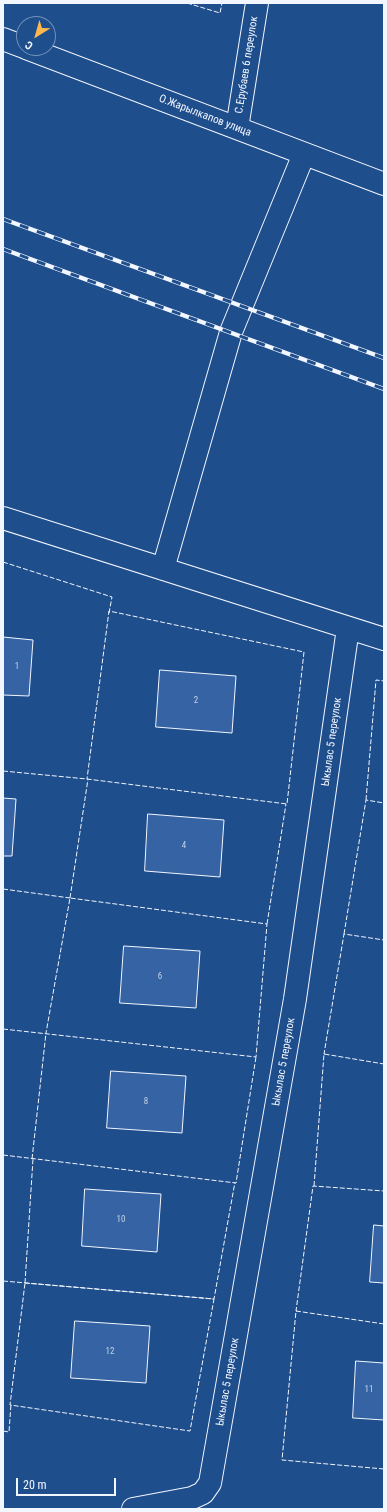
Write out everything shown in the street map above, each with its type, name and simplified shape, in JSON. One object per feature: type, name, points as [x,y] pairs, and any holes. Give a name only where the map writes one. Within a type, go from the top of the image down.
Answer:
[{"type":"street","name":"С.Ерубаев 6 переулок","points":[[237,128],[257,3]]},
{"type":"street","name":"О.Жарылкапов улица","points":[[3,39],[16,44]]},
{"type":"street","name":"О.Жарылкапов улица","points":[[46,56],[384,184]]},
{"type":"street","points":[[163,569],[231,332],[304,154]]},
{"type":"street","points":[[3,518],[384,639]]},
{"type":"street","name":"Ыкылас 5 переулок","points":[[134,1509],[192,1498],[203,1493],[210,1482],[295,999],[348,628]]},
{"type":"building","points":[[3,637],[33,640],[29,696],[3,695]]},
{"type":"building","points":[[160,670],[236,676],[232,733],[156,727]]},
{"type":"building","points":[[3,798],[16,799],[12,856],[3,856]]},
{"type":"building","points":[[148,814],[224,820],[220,877],[145,871]]},
{"type":"building","points":[[124,946],[200,951],[196,1008],[120,1003]]},
{"type":"building","points":[[111,1071],[186,1076],[182,1133],[107,1128]]},
{"type":"building","points":[[85,1189],[161,1194],[157,1252],[82,1246]]},
{"type":"building","points":[[374,1225],[384,1226],[384,1283],[370,1282]]},
{"type":"building","points":[[75,1321],[150,1326],[146,1383],[71,1378]]},
{"type":"building","points":[[356,1361],[384,1363],[384,1420],[353,1418]]},
{"type":"railway","points":[[3,219],[384,358]]},
{"type":"railway","points":[[3,249],[384,389]]},
{"type":"fence","points":[[187,3],[220,13],[222,3]]},
{"type":"fence","points":[[3,562],[112,597],[109,613]]},
{"type":"fence","points":[[3,771],[87,779],[287,804],[304,652],[109,611],[87,779]]},
{"type":"fence","points":[[366,800],[376,680],[384,681]]},
{"type":"fence","points":[[70,898],[88,779]]},
{"type":"fence","points":[[344,934],[366,800],[384,803]]},
{"type":"fence","points":[[267,924],[286,804]]},
{"type":"fence","points":[[3,889],[70,898]]},
{"type":"fence","points":[[3,1029],[256,1057],[267,924],[70,898],[46,1033]]},
{"type":"fence","points":[[325,1054],[344,934],[384,940]]},
{"type":"fence","points":[[32,1159],[46,1033]]},
{"type":"fence","points":[[314,1186],[324,1054],[384,1064]]},
{"type":"fence","points":[[3,1155],[236,1183],[255,1057]]},
{"type":"fence","points":[[25,1283],[33,1159]]},
{"type":"fence","points":[[3,1281],[214,1299],[235,1182]]},
{"type":"fence","points":[[297,1311],[313,1186],[384,1191]]},
{"type":"fence","points":[[25,1283],[214,1299],[190,1431],[10,1405],[25,1283]]},
{"type":"fence","points":[[384,1324],[296,1311],[282,1460],[384,1469]]},
{"type":"fence","points":[[3,1431],[9,1432],[11,1404]]}]
